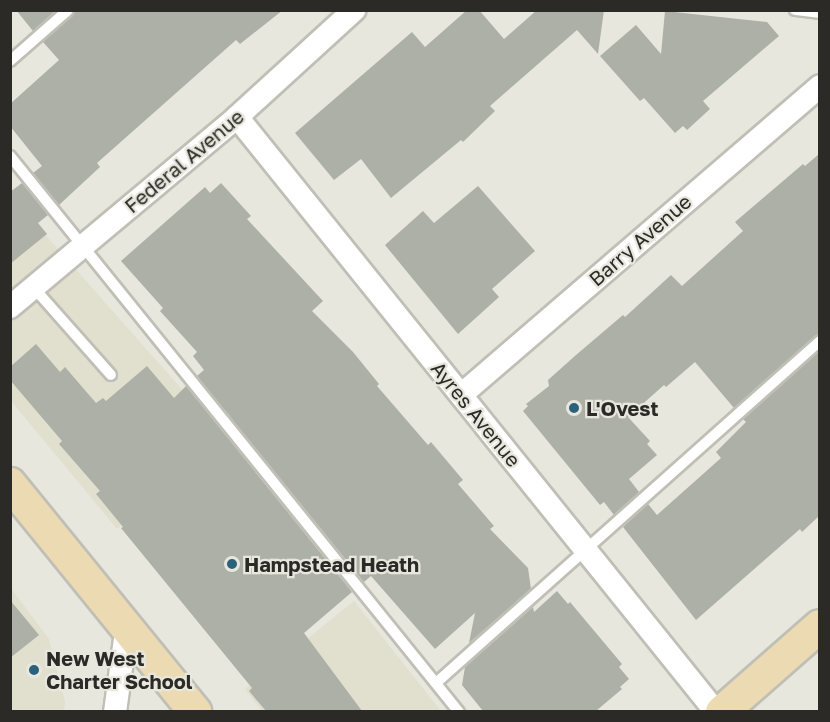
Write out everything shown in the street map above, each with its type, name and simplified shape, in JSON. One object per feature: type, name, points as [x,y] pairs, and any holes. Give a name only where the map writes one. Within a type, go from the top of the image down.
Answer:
[{"type":"main road","points":[[10,484],[127,624],[195,711]]},
{"type":"main road","points":[[722,711],[819,626]]},
{"type":"street","name":"Federal Avenue","points":[[10,308],[237,117],[354,10]]},
{"type":"street","name":"Barry Avenue","points":[[461,395],[819,86]]},
{"type":"street","name":"Ayres Avenue","points":[[237,117],[716,711]]},
{"type":"street","points":[[115,711],[127,624]]},
{"type":"lane","points":[[10,62],[69,10]]},
{"type":"lane","points":[[795,10],[819,14]]},
{"type":"lane","points":[[10,156],[459,711]]},
{"type":"lane","points":[[34,288],[111,375]]},
{"type":"lane","points":[[436,683],[819,340]]},
{"type":"shaded area","points":[[10,195],[225,438],[117,529],[11,401]]},
{"type":"shaded area","name":"New West Charter School","points":[[10,587],[49,639],[65,702],[64,711],[11,711]]},
{"type":"shaded area","points":[[354,601],[441,711],[262,711],[245,689]]},
{"type":"building","points":[[16,10],[56,10],[33,31]]},
{"type":"building","points":[[75,10],[283,10],[240,44],[236,40],[97,163],[100,167],[59,205],[33,173],[42,166],[10,126],[10,104],[59,60],[43,42]]},
{"type":"building","points":[[467,10],[479,10],[504,39],[537,10],[604,10],[598,54],[577,30],[490,106],[495,111],[463,142],[461,140],[391,198],[361,159],[334,180],[295,133],[412,32],[425,47]]},
{"type":"building","points":[[665,11],[767,22],[779,36],[703,101],[710,109],[687,130],[683,126],[675,133],[644,98],[640,101],[600,56],[636,25],[661,54]]},
{"type":"building","points":[[819,154],[819,334],[734,408],[695,362],[666,387],[664,385],[628,417],[650,441],[647,444],[657,455],[629,479],[639,492],[614,515],[604,502],[600,505],[523,411],[528,406],[526,404],[549,386],[548,380],[576,355],[623,315],[625,317],[671,275],[682,286],[743,231],[735,222],[803,164],[805,166]]},
{"type":"building","points":[[22,183],[48,215],[38,223],[47,234],[10,264],[10,192]]},
{"type":"building","points":[[221,183],[251,216],[247,219],[323,301],[312,311],[353,352],[379,384],[377,386],[428,445],[431,442],[463,480],[458,484],[494,526],[490,529],[528,568],[531,589],[469,643],[475,613],[435,649],[371,576],[364,582],[197,376],[204,370],[193,356],[197,352],[160,311],[163,308],[121,261],[205,187],[210,193]]},
{"type":"building","points":[[478,186],[535,251],[492,289],[499,297],[458,334],[385,245],[423,211],[434,223]]},
{"type":"building","points":[[36,344],[60,372],[65,367],[96,403],[103,398],[106,401],[147,366],[174,398],[186,386],[352,592],[304,633],[362,711],[266,711],[249,691],[252,688],[121,528],[123,527],[96,494],[100,491],[59,444],[62,441],[10,380],[10,367]]},
{"type":"building","points":[[819,351],[819,516],[802,532],[800,529],[696,620],[623,527],[648,504],[657,515],[721,458],[716,452],[746,422],[743,419]]},
{"type":"building","points":[[557,591],[568,604],[570,602],[622,664],[619,667],[629,679],[620,687],[622,689],[596,711],[483,711],[462,685],[465,667],[533,607],[534,612]]},
{"type":"building","points":[[10,600],[39,635],[10,658]]},
{"type":"place","name":"L'Ovest","points":[[574,408]]},
{"type":"place","name":"Hampstead Heath","points":[[232,564]]},
{"type":"place","name":"New West Charter School","points":[[34,670]]}]
